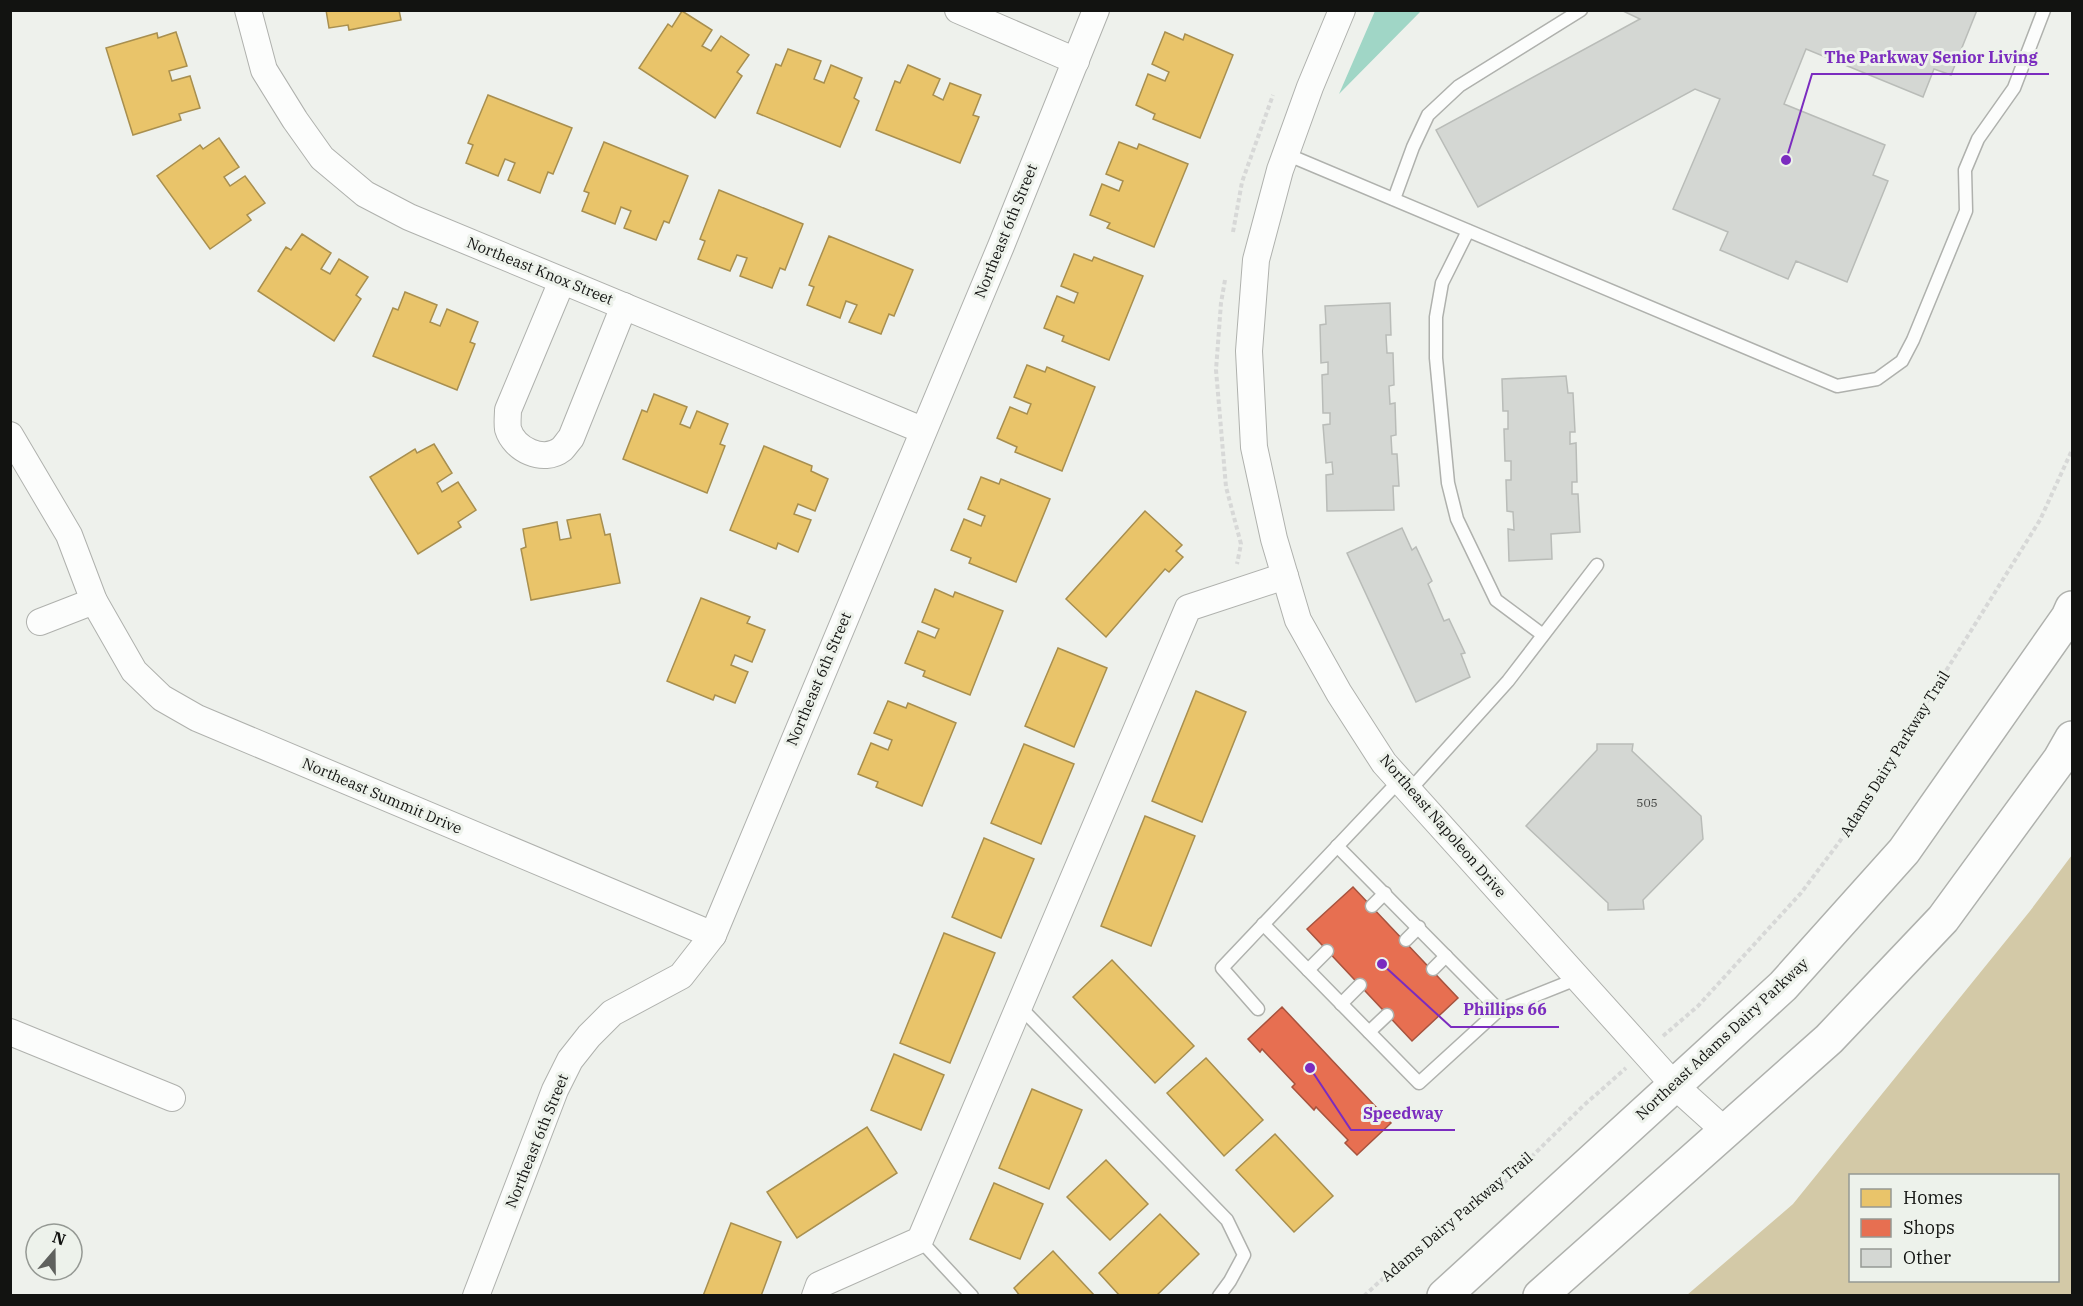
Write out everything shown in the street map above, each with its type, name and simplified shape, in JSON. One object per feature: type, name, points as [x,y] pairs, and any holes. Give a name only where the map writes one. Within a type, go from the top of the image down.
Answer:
[{"type":"main road","name":"Northeast Adams Dairy Parkway","points":[[1444,1296],[1783,986],[1904,852],[2073,608]]},
{"type":"main road","points":[[1540,1296],[1829,1039],[1943,919],[2073,738]]},
{"type":"street","name":"Northeast Knox Street","points":[[248,10],[264,70],[294,120],[322,158],[365,194],[409,217],[922,430]]},
{"type":"street","points":[[958,10],[1076,61]]},
{"type":"street","name":"Northeast 6th Street","points":[[476,1296],[555,1090],[570,1060],[589,1036],[612,1013],[681,976],[713,935],[922,430],[1001,246],[1096,10]]},
{"type":"street","name":"Northeast Napoleon Drive","points":[[1342,10],[1310,87],[1286,154],[1256,260],[1249,351],[1254,447],[1274,540],[1298,620],[1339,693],[1384,764],[1674,1085],[1725,1131]]},
{"type":"street","points":[[562,281],[508,410],[508,428],[516,444],[531,453],[545,455],[561,450],[571,438],[624,306]]},
{"type":"street","name":"Northeast Summit Drive","points":[[10,435],[69,535],[94,601],[134,670],[162,698],[197,718],[713,935]]},
{"type":"street","points":[[815,1296],[819,1285],[920,1240],[1188,608],[1285,576]]},
{"type":"street","points":[[40,622],[94,601]]},
{"type":"street","points":[[10,1032],[172,1098]]},
{"type":"lane","points":[[1394,199],[1413,147],[1428,115],[1459,86],[1581,10]]},
{"type":"lane","points":[[1286,154],[1837,386],[1877,379],[1902,361],[1913,340],[1966,211],[1965,170],[1978,139],[2014,88],[2044,10]]},
{"type":"lane","points":[[1468,231],[1442,284],[1436,317],[1436,358],[1448,483],[1457,519],[1496,600],[1543,635]]},
{"type":"lane","points":[[1258,1009],[1222,968],[1337,846],[1404,786],[1508,681],[1597,565]]},
{"type":"lane","points":[[1337,846],[1498,1010]]},
{"type":"lane","points":[[1372,906],[1385,893]]},
{"type":"lane","points":[[1263,924],[1419,1083],[1498,1010],[1578,978]]},
{"type":"lane","points":[[1406,940],[1419,927]]},
{"type":"lane","points":[[1308,970],[1327,951]]},
{"type":"lane","points":[[1433,969],[1446,956]]},
{"type":"lane","points":[[1341,1004],[1360,985]]},
{"type":"lane","points":[[1019,1006],[1227,1220],[1244,1255],[1219,1296]]},
{"type":"lane","points":[[1369,1032],[1387,1015]]},
{"type":"lane","points":[[920,1240],[972,1296]]},
{"type":"path","name":"Adams Dairy Parkway Trail","points":[[1674,1026],[1698,1006],[1801,893],[1840,842],[2040,520],[2073,450]]},
{"type":"path","name":"Adams Dairy Parkway Trail","points":[[1364,1296],[1390,1272],[1512,1176],[1602,1089]]},
{"type":"shaded area","points":[[1375,11],[1421,11],[1339,94]]},
{"type":"shaded area","points":[[2072,855],[2072,1295],[1687,1295],[1793,1204],[2030,911]]},
{"type":"building: Homes","points":[[326,10],[399,10],[401,20],[349,30],[348,25],[329,28]]},
{"type":"building: Homes","points":[[682,11],[712,30],[702,46],[711,51],[721,36],[749,55],[737,72],[742,76],[715,118],[639,68],[668,24],[672,27]]},
{"type":"building: Homes","points":[[176,32],[187,66],[169,71],[172,81],[190,76],[200,108],[179,114],[181,120],[133,135],[106,48],[157,33],[158,38]]},
{"type":"building: Homes","points":[[1165,32],[1183,40],[1185,34],[1233,55],[1200,138],[1153,119],[1155,114],[1136,105],[1148,74],[1165,81],[1169,72],[1152,64]]},
{"type":"building: Homes","points":[[788,49],[821,61],[814,79],[824,83],[831,65],[862,78],[854,98],[859,101],[840,147],[757,113],[776,64],[781,66]]},
{"type":"building: Homes","points":[[908,65],[940,79],[933,95],[943,100],[950,83],[981,95],[973,115],[979,117],[960,163],[876,130],[895,81],[900,83]]},
{"type":"building: Homes","points":[[488,95],[572,128],[553,174],[548,172],[540,193],[508,180],[515,163],[505,159],[498,176],[466,163],[473,145],[468,143]]},
{"type":"building: Homes","points":[[219,138],[239,167],[224,177],[230,186],[245,176],[265,203],[247,215],[251,220],[210,249],[157,176],[200,145],[203,149]]},
{"type":"building: Homes","points":[[604,142],[688,176],[669,223],[664,221],[656,240],[624,228],[631,211],[621,207],[615,224],[582,211],[589,193],[584,191]]},
{"type":"building: Homes","points":[[1119,142],[1137,149],[1139,144],[1188,164],[1154,247],[1107,228],[1110,223],[1090,215],[1102,184],[1119,191],[1123,181],[1106,174]]},
{"type":"building: Homes","points":[[719,190],[803,224],[785,270],[780,268],[772,288],[740,276],[747,258],[737,255],[730,271],[698,259],[705,241],[700,239]]},
{"type":"building: Homes","points":[[302,234],[331,253],[321,269],[330,274],[339,259],[368,277],[356,295],[361,299],[334,341],[258,291],[286,247],[291,250]]},
{"type":"building: Homes","points":[[829,236],[913,270],[894,316],[889,314],[881,334],[849,322],[857,305],[846,301],[840,318],[807,305],[814,287],[809,285]]},
{"type":"building: Homes","points":[[1074,254],[1092,261],[1094,257],[1143,276],[1109,360],[1062,341],[1064,336],[1044,328],[1057,296],[1074,303],[1078,293],[1061,286]]},
{"type":"building: Homes","points":[[405,292],[437,305],[430,322],[440,326],[447,309],[478,322],[470,342],[475,344],[457,390],[373,356],[393,308],[398,310]]},
{"type":"building: Homes","points":[[1027,365],[1045,372],[1047,367],[1095,387],[1062,471],[1015,452],[1017,447],[997,438],[1010,407],[1027,414],[1031,404],[1014,397]]},
{"type":"building: Homes","points":[[654,394],[687,407],[680,424],[690,428],[697,411],[728,424],[720,444],[725,446],[707,493],[623,459],[642,410],[647,412]]},
{"type":"building: Homes","points":[[434,444],[452,473],[437,483],[442,492],[458,482],[476,510],[458,522],[461,527],[418,554],[370,477],[415,449],[417,453]]},
{"type":"building: Homes","points":[[764,446],[812,466],[811,471],[828,479],[815,511],[798,504],[794,514],[811,520],[798,552],[778,543],[776,549],[730,530]]},
{"type":"building: Homes","points":[[981,477],[999,484],[1001,479],[1050,499],[1016,582],[969,563],[971,558],[951,550],[964,519],[981,526],[985,516],[968,509]]},
{"type":"building: Homes","points":[[1145,511],[1182,545],[1176,551],[1183,557],[1169,572],[1165,569],[1106,637],[1066,599]]},
{"type":"building: Homes","points":[[600,514],[605,535],[610,534],[620,583],[531,600],[521,549],[526,547],[523,529],[557,522],[560,540],[571,538],[567,520]]},
{"type":"building: Homes","points":[[935,589],[953,597],[955,592],[1003,611],[970,695],[923,676],[925,671],[905,663],[918,631],[935,638],[939,629],[922,622]]},
{"type":"building: Homes","points":[[701,598],[750,617],[747,623],[765,630],[752,662],[735,655],[731,665],[748,672],[735,703],[715,695],[713,700],[667,681]]},
{"type":"building: Homes","points":[[1058,648],[1107,668],[1074,747],[1025,726]]},
{"type":"building: Homes","points":[[1196,691],[1246,712],[1202,822],[1152,801]]},
{"type":"building: Homes","points":[[888,701],[906,708],[908,703],[956,723],[922,806],[876,787],[878,782],[858,774],[871,743],[888,750],[892,740],[874,733]]},
{"type":"building: Homes","points":[[1024,744],[1074,764],[1041,844],[991,823]]},
{"type":"building: Homes","points":[[1145,816],[1195,836],[1151,946],[1101,926]]},
{"type":"building: Homes","points":[[984,838],[1034,859],[1001,938],[952,917]]},
{"type":"building: Homes","points":[[944,933],[995,953],[950,1063],[900,1043]]},
{"type":"building: Homes","points":[[1112,960],[1194,1046],[1155,1083],[1073,997]]},
{"type":"building: Homes","points":[[894,1054],[944,1075],[921,1130],[871,1110]]},
{"type":"building: Homes","points":[[1206,1058],[1263,1120],[1224,1156],[1167,1093]]},
{"type":"building: Homes","points":[[1032,1089],[1082,1110],[1049,1189],[999,1168]]},
{"type":"building: Homes","points":[[867,1127],[897,1173],[797,1238],[767,1192]]},
{"type":"building: Homes","points":[[1275,1134],[1333,1196],[1294,1232],[1236,1170]]},
{"type":"building: Homes","points":[[1106,1160],[1148,1204],[1110,1240],[1067,1197]]},
{"type":"building: Homes","points":[[994,1183],[1043,1204],[1020,1259],[970,1239]]},
{"type":"building: Homes","points":[[1160,1214],[1199,1254],[1156,1296],[1120,1296],[1099,1273]]},
{"type":"building: Homes","points":[[731,1223],[781,1242],[761,1296],[703,1296]]},
{"type":"building: Homes","points":[[1053,1251],[1095,1296],[1020,1296],[1014,1288]]},
{"type":"building: Shops","points":[[1353,887],[1458,998],[1412,1041],[1307,929]]},
{"type":"building: Shops","points":[[1282,1007],[1391,1123],[1357,1155],[1345,1143],[1348,1140],[1316,1107],[1314,1110],[1292,1087],[1295,1084],[1262,1049],[1260,1052],[1248,1039]]},
{"type":"building: Other","points":[[1621,10],[1977,10],[1951,75],[1934,69],[1923,97],[1806,49],[1784,104],[1885,145],[1873,175],[1888,181],[1847,282],[1796,261],[1788,279],[1720,250],[1728,232],[1673,209],[1720,99],[1695,89],[1478,207],[1436,130],[1640,19]]},
{"type":"building: Other","points":[[1390,303],[1391,335],[1386,335],[1387,353],[1393,353],[1394,385],[1389,386],[1390,404],[1395,403],[1396,435],[1391,436],[1392,454],[1397,454],[1399,486],[1393,486],[1394,510],[1327,511],[1326,475],[1333,474],[1332,462],[1326,463],[1323,425],[1330,424],[1330,413],[1323,413],[1322,375],[1328,374],[1328,362],[1321,363],[1320,325],[1326,324],[1325,306]]},
{"type":"building: Other","points":[[1566,376],[1568,393],[1573,393],[1575,432],[1570,432],[1570,444],[1576,443],[1577,482],[1572,482],[1572,494],[1578,494],[1580,532],[1551,534],[1552,559],[1509,561],[1508,529],[1514,530],[1513,512],[1507,511],[1506,480],[1511,480],[1511,461],[1505,461],[1504,429],[1508,429],[1508,411],[1503,411],[1502,379]]},
{"type":"building: Other","points":[[1402,528],[1412,550],[1416,547],[1432,581],[1428,584],[1444,621],[1449,619],[1465,653],[1461,654],[1470,677],[1416,702],[1347,553]]},
{"type":"building: Other","points":[[1597,744],[1633,744],[1632,751],[1701,816],[1703,839],[1643,900],[1644,909],[1608,910],[1608,903],[1526,826],[1597,750]]},
{"type":"place","name":"The Parkway Senior Living","points":[[1786,160]]},
{"type":"place","name":"Phillips 66","points":[[1382,964]]},
{"type":"place","name":"Speedway","points":[[1310,1068]]}]
